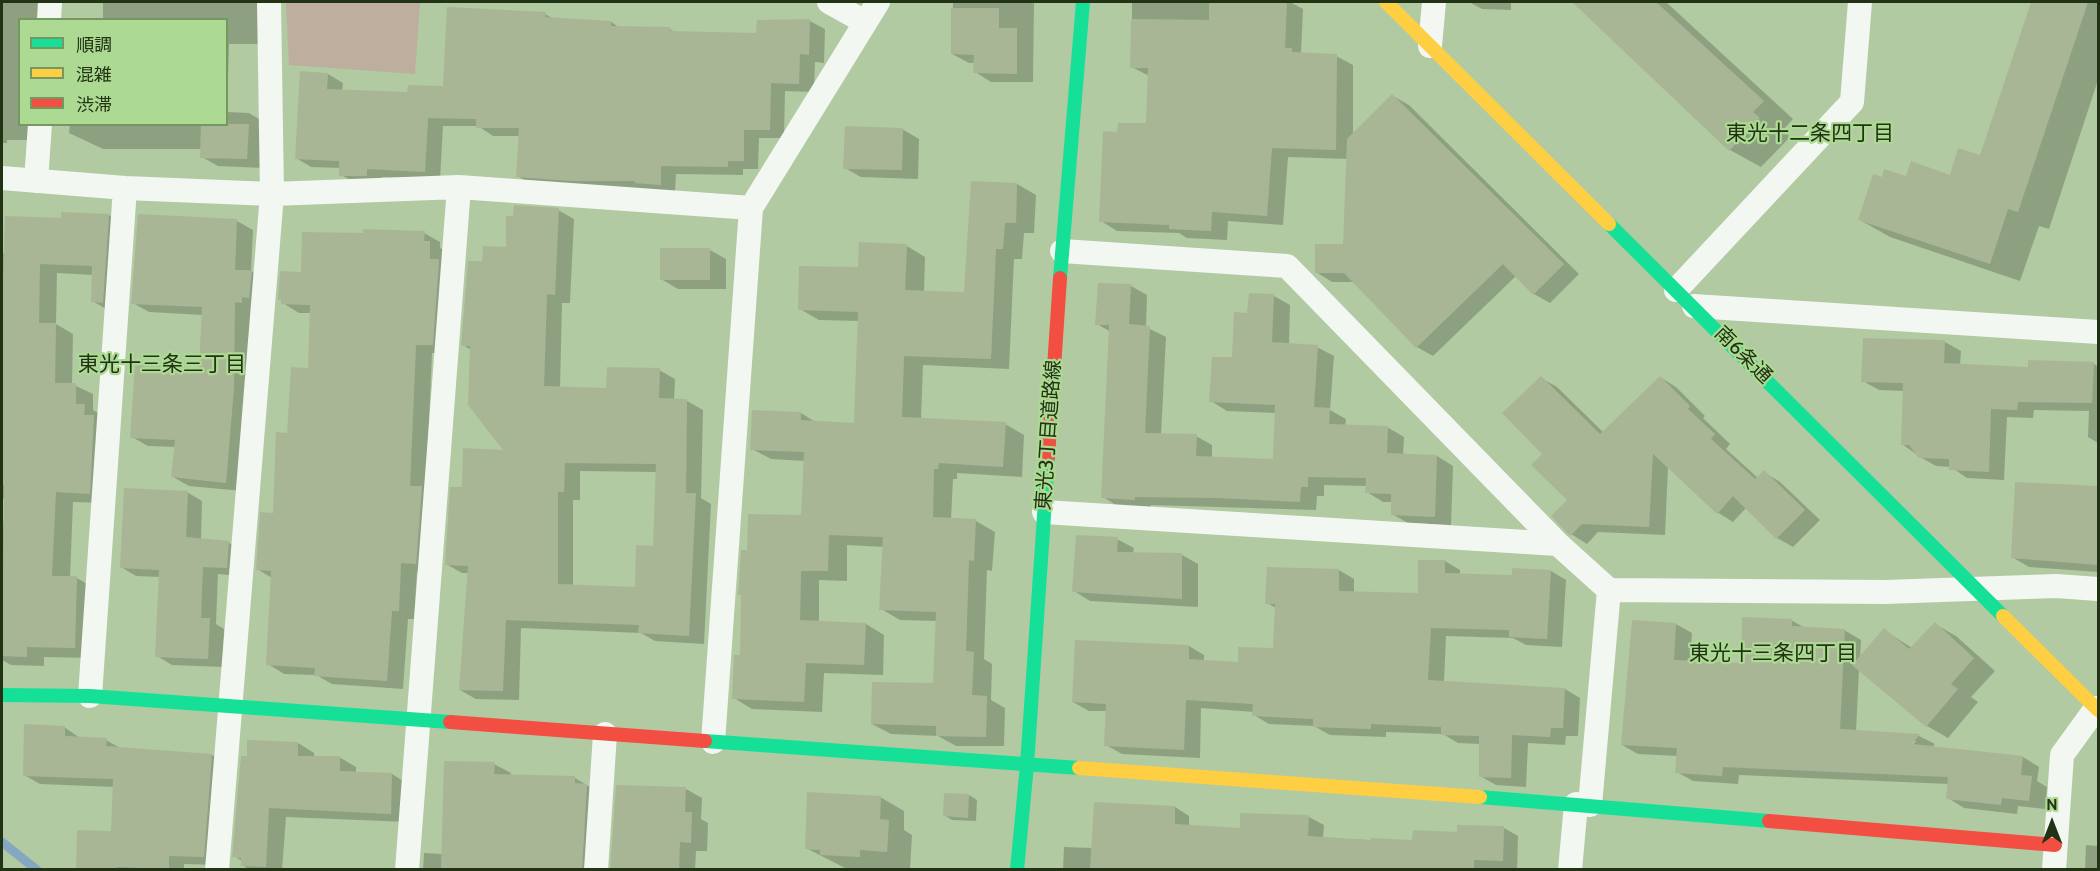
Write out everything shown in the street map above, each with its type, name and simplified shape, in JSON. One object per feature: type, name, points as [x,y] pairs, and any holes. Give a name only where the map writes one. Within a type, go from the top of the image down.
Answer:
[{"type":"street","points":[[49,18],[50,2]]},
{"type":"street","points":[[217,870],[272,194],[269,2]]},
{"type":"street","points":[[829,2],[865,22]]},
{"type":"street","points":[[713,742],[752,208],[878,2]]},
{"type":"street","name":"東光3丁目道路線","points":[[1017,870],[1027,765],[1062,251],[1083,2]]},
{"type":"street","name":"南6条通","points":[[1386,2],[2097,709]]},
{"type":"street","points":[[1430,46],[1434,2]]},
{"type":"street","points":[[1676,290],[1852,102],[1860,2]]},
{"type":"street","points":[[36,181],[40,126]]},
{"type":"street","points":[[2,178],[125,188],[272,194],[459,187],[752,208]]},
{"type":"street","points":[[407,870],[459,187]]},
{"type":"street","points":[[90,696],[125,188]]},
{"type":"street","points":[[1062,251],[1287,266],[1557,544],[1609,590],[1977,590],[2056,586],[2098,589]]},
{"type":"street","points":[[1694,306],[2098,332]]},
{"type":"street","points":[[1044,512],[1557,544]]},
{"type":"street","points":[[1570,870],[1583,805],[1609,590]]},
{"type":"street","points":[[2,695],[90,696],[231,706],[1583,805],[2055,845]]},
{"type":"street","points":[[2054,870],[2062,755],[2097,709]]},
{"type":"street","points":[[596,870],[605,734]]},
{"type":"shaded area","points":[[286,2],[420,2],[415,74],[289,65]]},
{"type":"building","points":[[1209,2],[1287,2],[1285,48],[1292,48],[1292,52],[1337,54],[1336,150],[1272,148],[1267,216],[1212,212],[1211,231],[1169,229],[1169,225],[1099,222],[1103,131],[1117,132],[1118,123],[1146,123],[1148,68],[1130,68],[1131,19],[1209,20]]},
{"type":"building","points":[[1572,2],[1656,2],[1764,101],[1753,112],[1760,118],[1729,151]]},
{"type":"building","points":[[2031,2],[2088,2],[2018,212],[2008,209],[1990,264],[1858,220],[1873,174],[1882,177],[1884,169],[1906,176],[1911,161],[1950,175],[1958,148],[1980,155]]},
{"type":"building","points":[[447,7],[546,12],[545,17],[611,21],[611,26],[670,27],[670,31],[756,33],[757,20],[810,19],[809,55],[800,54],[799,84],[771,83],[770,130],[744,130],[744,161],[728,161],[728,167],[661,166],[661,185],[635,183],[635,181],[572,181],[516,177],[519,128],[476,128],[476,119],[428,118],[425,172],[367,169],[367,176],[339,176],[339,161],[295,159],[300,71],[328,73],[327,89],[407,92],[408,85],[443,86]]},
{"type":"building","points":[[951,8],[999,8],[999,28],[1017,28],[1017,74],[973,73],[974,55],[951,54]]},
{"type":"building","points":[[1392,94],[1564,264],[1533,295],[1503,264],[1416,348],[1344,273],[1315,273],[1315,244],[1343,244],[1347,139]]},
{"type":"building","points":[[249,124],[247,159],[200,158],[201,126]]},
{"type":"building","points":[[845,126],[903,128],[902,170],[843,169]]},
{"type":"building","points":[[971,181],[1017,183],[1016,223],[1005,223],[1003,249],[996,249],[991,359],[904,356],[902,417],[1006,422],[1003,467],[939,463],[938,469],[934,469],[933,517],[976,519],[974,561],[969,560],[966,651],[974,652],[972,695],[987,696],[986,737],[936,736],[936,726],[871,724],[872,682],[933,683],[936,612],[879,610],[883,537],[829,535],[828,571],[801,571],[800,620],[866,623],[864,665],[806,663],[804,702],[732,699],[734,655],[740,655],[741,595],[738,595],[741,550],[747,550],[748,514],[801,515],[804,452],[750,450],[752,410],[801,412],[801,420],[854,423],[858,312],[798,310],[799,266],[858,267],[859,242],[907,244],[905,290],[964,292]]},
{"type":"building","points":[[514,205],[559,208],[555,295],[547,294],[544,386],[606,388],[607,367],[660,368],[659,398],[687,399],[686,493],[696,493],[689,636],[638,633],[639,625],[506,620],[503,691],[459,690],[468,566],[445,565],[450,487],[462,487],[463,448],[503,450],[468,405],[470,346],[461,346],[468,261],[482,261],[483,246],[506,247],[506,216],[513,216]],"holes":[[[565,463],[656,464],[653,546],[636,545],[635,587],[558,584],[558,492],[564,492]]]},
{"type":"building","points":[[61,212],[109,214],[103,303],[91,302],[92,266],[40,264],[39,323],[56,323],[55,383],[76,383],[76,404],[85,404],[84,415],[94,415],[90,494],[56,492],[52,576],[77,576],[75,648],[27,647],[27,657],[2,656],[4,485],[2,485],[2,307],[5,216],[61,218]]},
{"type":"building","points":[[138,214],[237,219],[235,270],[252,270],[249,298],[242,297],[242,303],[235,302],[234,388],[226,483],[171,477],[175,440],[130,438],[135,364],[194,368],[199,366],[202,307],[131,304]]},
{"type":"building","points":[[363,229],[425,231],[424,241],[430,241],[430,259],[439,259],[433,345],[416,345],[410,486],[422,486],[416,564],[401,563],[399,611],[392,611],[387,681],[314,676],[315,668],[266,665],[271,571],[256,570],[260,512],[273,513],[276,432],[287,433],[291,367],[308,368],[310,305],[281,304],[281,300],[278,300],[280,271],[301,272],[302,232],[363,233]]},
{"type":"building","points":[[660,248],[710,248],[710,280],[660,280]]},
{"type":"building","points":[[1098,283],[1131,284],[1129,324],[1150,326],[1145,433],[1197,434],[1196,456],[1273,459],[1275,405],[1209,402],[1212,357],[1232,357],[1234,312],[1247,313],[1249,293],[1274,294],[1272,342],[1318,345],[1314,407],[1330,408],[1329,424],[1388,426],[1387,453],[1437,455],[1435,517],[1391,515],[1391,494],[1365,493],[1366,478],[1308,477],[1308,487],[1301,487],[1300,502],[1218,498],[1135,497],[1135,500],[1101,498],[1109,325],[1095,325]]},
{"type":"building","points":[[1863,338],[1945,340],[1944,363],[2028,367],[2028,360],[2094,362],[2092,403],[2018,402],[2017,410],[1991,409],[1989,472],[1949,470],[1949,459],[1919,458],[1909,445],[1901,445],[1903,383],[1861,382]]},
{"type":"building","points":[[1541,376],[1600,434],[1660,376],[1690,406],[1688,409],[1715,434],[1711,439],[1755,479],[1764,470],[1805,510],[1776,539],[1733,496],[1717,514],[1653,454],[1649,527],[1582,524],[1570,536],[1551,516],[1567,500],[1531,465],[1542,454],[1502,413]]},
{"type":"building","points":[[2015,482],[2098,486],[2098,565],[2011,558]]},
{"type":"building","points":[[124,488],[188,491],[186,537],[229,541],[227,568],[203,567],[201,618],[210,618],[208,659],[155,657],[159,570],[120,568]]},
{"type":"building","points":[[1076,535],[1118,537],[1117,552],[1182,553],[1182,599],[1072,592]]},
{"type":"building","points":[[1418,560],[1445,560],[1445,573],[1512,575],[1512,568],[1551,570],[1547,639],[1509,637],[1509,630],[1431,628],[1428,680],[1565,688],[1563,728],[1551,728],[1550,737],[1512,735],[1511,778],[1479,777],[1479,736],[1441,735],[1441,727],[1371,724],[1371,729],[1313,727],[1313,719],[1252,716],[1253,704],[1186,700],[1184,750],[1104,746],[1106,704],[1072,702],[1075,640],[1189,645],[1189,659],[1238,662],[1238,647],[1273,648],[1275,604],[1265,604],[1267,567],[1339,569],[1339,591],[1418,593]]},
{"type":"building","points":[[1742,617],[1792,619],[1792,626],[1845,629],[1840,729],[1920,734],[1912,744],[2023,756],[2021,775],[2032,776],[2029,801],[2002,798],[2001,805],[1946,799],[1948,777],[1723,767],[1722,776],[1675,773],[1677,748],[1621,745],[1632,620],[1676,623],[1674,660],[1741,663]]},
{"type":"building","points":[[1935,622],[1974,658],[1951,684],[1958,689],[1926,727],[1852,665],[1884,628],[1909,649]]},
{"type":"building","points":[[24,724],[65,726],[65,736],[107,738],[106,746],[212,754],[204,857],[169,856],[169,869],[117,867],[117,870],[76,870],[77,830],[111,831],[113,779],[23,776]]},
{"type":"building","points":[[247,740],[298,742],[298,756],[340,756],[340,771],[392,773],[391,814],[269,808],[266,867],[241,866],[241,858],[232,857],[241,756],[247,756]]},
{"type":"building","points":[[444,761],[495,762],[494,774],[575,776],[575,783],[587,784],[582,870],[441,870]]},
{"type":"building","points":[[616,785],[686,787],[685,812],[692,812],[691,843],[680,842],[679,870],[610,870]]},
{"type":"building","points":[[807,792],[881,796],[880,819],[889,820],[887,852],[860,850],[860,857],[820,855],[820,850],[805,849]]},
{"type":"building","points":[[944,793],[969,794],[968,818],[943,816]]},
{"type":"building","points":[[1094,802],[1175,806],[1175,824],[1240,828],[1240,813],[1309,815],[1308,836],[1371,840],[1371,838],[1412,840],[1413,830],[1457,832],[1457,825],[1504,826],[1503,861],[1474,860],[1474,870],[1090,870]]},
{"type":"waterway","points":[[2,842],[37,870]]},
{"type":"traffic: fast","points":[[1060,278],[1083,2]]},
{"type":"traffic: fast","points":[[1609,224],[2003,616]]},
{"type":"traffic: fast","points":[[1017,870],[1027,765],[1048,457]]},
{"type":"traffic: fast","points":[[2,695],[90,696],[450,722]]},
{"type":"traffic: fast","points":[[705,741],[1079,768]]},
{"type":"traffic: fast","points":[[1480,797],[1769,821]]},
{"type":"traffic: slow","points":[[1386,2],[1609,224]]},
{"type":"traffic: slow","points":[[2003,616],[2098,710]]},
{"type":"traffic: slow","points":[[1079,768],[1480,797]]},
{"type":"traffic: jam","points":[[1048,457],[1060,278]]},
{"type":"traffic: jam","points":[[450,722],[705,741]]},
{"type":"traffic: jam","points":[[1769,821],[2055,845]]},
{"type":"district","name":"東光十二条四丁目","points":[[1810,134]]},
{"type":"district","name":"東光十三条三丁目","points":[[162,365]]},
{"type":"district","name":"東光十三条四丁目","points":[[1773,654]]}]
